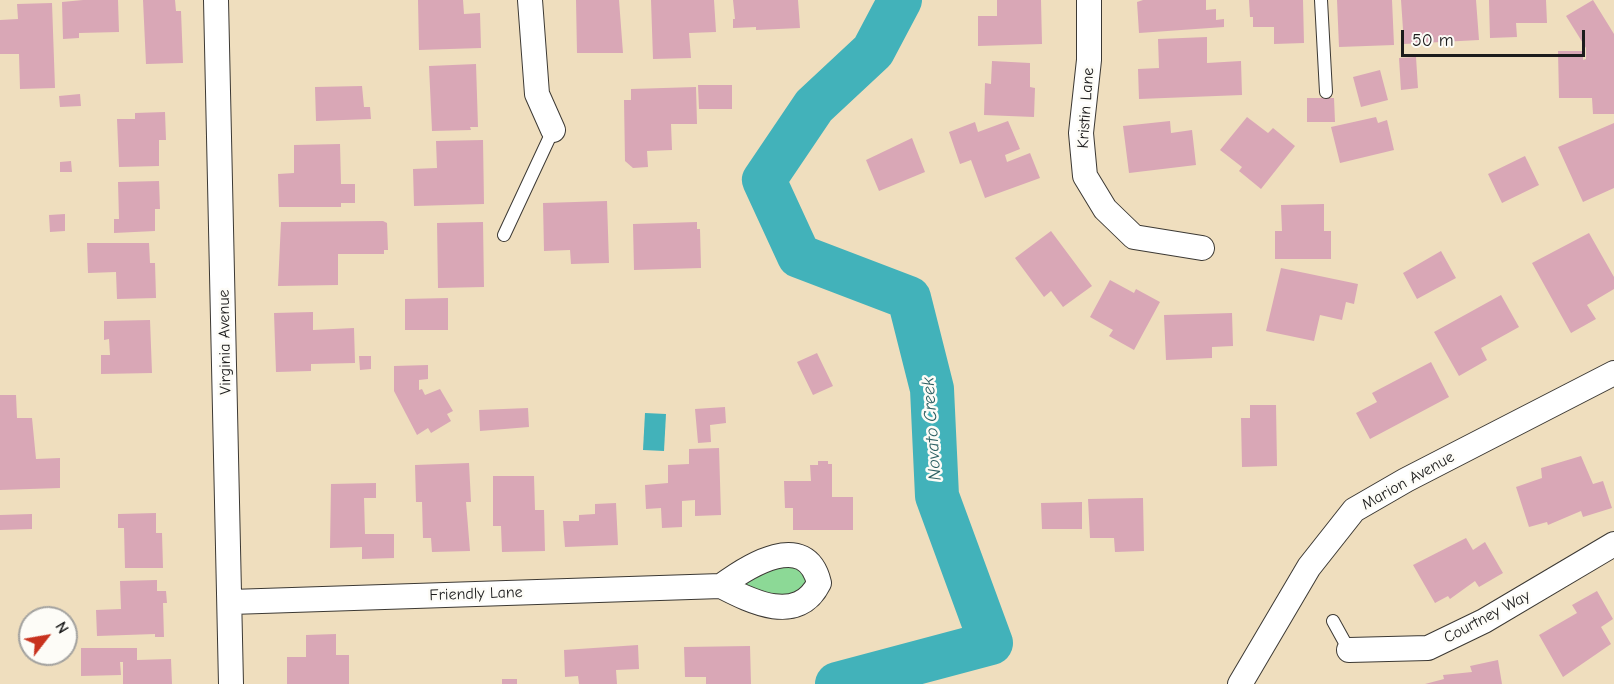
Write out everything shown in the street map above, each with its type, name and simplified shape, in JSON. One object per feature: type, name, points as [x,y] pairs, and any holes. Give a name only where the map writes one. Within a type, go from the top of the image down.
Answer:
[{"type":"street","name":"Virginia Avenue","points":[[216,0],[231,684]]},
{"type":"street","points":[[530,0],[537,94],[553,130]]},
{"type":"street","name":"Kristin Lane","points":[[1089,0],[1089,60],[1081,133],[1085,176],[1105,209],[1134,237],[1202,248]]},
{"type":"street","name":"Marion Avenue","points":[[1240,684],[1309,567],[1354,510],[1406,480],[1614,373]]},
{"type":"street","name":"Courtney Way","points":[[1349,650],[1428,648],[1484,621],[1614,544]]},
{"type":"street","name":"Friendly Lane","points":[[231,602],[721,586]]},
{"type":"lane","points":[[1321,0],[1326,92]]},
{"type":"lane","points":[[504,235],[553,130]]},
{"type":"lane","points":[[1333,621],[1349,650]]},
{"type":"green space","points":[[793,565],[806,574],[808,585],[790,600],[737,584],[770,568]]},
{"type":"water","points":[[645,413],[666,414],[664,451],[643,450]]},
{"type":"building","points":[[118,0],[119,32],[79,33],[79,38],[63,39],[62,2]]},
{"type":"building","points":[[143,0],[175,0],[176,11],[181,11],[183,63],[146,64]]},
{"type":"building","points":[[418,0],[463,0],[464,14],[480,13],[481,48],[419,50]]},
{"type":"building","points":[[576,0],[619,0],[623,53],[577,53]]},
{"type":"building","points":[[651,0],[714,0],[716,32],[689,33],[691,58],[653,59]]},
{"type":"building","points":[[733,0],[798,0],[800,28],[756,30],[756,27],[733,28],[733,19],[735,19]]},
{"type":"building","points":[[997,0],[1041,0],[1042,44],[978,46],[978,16],[997,16]]},
{"type":"building","points":[[1143,0],[1206,0],[1206,10],[1216,9],[1216,20],[1224,19],[1224,27],[1139,33],[1137,2]]},
{"type":"building","points":[[1249,0],[1303,0],[1304,43],[1274,44],[1274,27],[1253,27]]},
{"type":"building","points":[[1337,0],[1392,0],[1394,45],[1339,47]]},
{"type":"building","points":[[1401,0],[1476,0],[1479,40],[1404,44]]},
{"type":"building","points":[[1489,0],[1546,0],[1547,23],[1516,23],[1517,37],[1490,38]]},
{"type":"building","points":[[1593,0],[1614,34],[1614,114],[1593,114],[1592,98],[1559,98],[1558,51],[1583,51],[1583,60],[1586,59],[1586,48],[1566,16]]},
{"type":"building","points":[[52,3],[55,88],[20,89],[19,54],[0,54],[0,20],[18,19],[17,4]]},
{"type":"building","points":[[1207,37],[1207,63],[1241,61],[1242,95],[1139,99],[1138,69],[1159,68],[1158,39]]},
{"type":"building","points":[[1416,57],[1418,88],[1401,90],[1399,58]]},
{"type":"building","points":[[992,61],[1030,63],[1030,87],[1035,88],[1034,117],[984,115],[985,83],[991,84]]},
{"type":"building","points":[[476,64],[478,127],[470,127],[471,130],[432,131],[429,66]]},
{"type":"building","points":[[1380,70],[1388,100],[1361,107],[1353,77]]},
{"type":"building","points":[[698,85],[732,85],[732,109],[699,109]]},
{"type":"building","points":[[362,86],[364,107],[370,107],[371,119],[316,121],[315,87]]},
{"type":"building","points":[[696,87],[697,124],[671,124],[672,150],[647,151],[648,167],[633,168],[625,161],[624,100],[631,100],[631,89]]},
{"type":"building","points":[[80,94],[81,106],[60,107],[59,96]]},
{"type":"building","points":[[1307,98],[1334,98],[1335,122],[1307,122]]},
{"type":"building","points":[[165,112],[166,140],[159,140],[159,166],[119,167],[117,119],[135,119],[135,113]]},
{"type":"building","points":[[1247,117],[1268,133],[1273,128],[1295,146],[1261,189],[1239,171],[1242,167],[1220,150]]},
{"type":"building","points":[[1376,117],[1378,123],[1387,120],[1394,150],[1340,163],[1331,127]]},
{"type":"building","points":[[1008,121],[1020,149],[1005,155],[1007,162],[1030,153],[1040,178],[985,198],[971,160],[960,164],[949,132],[975,122],[978,132]]},
{"type":"building","points":[[1170,121],[1171,133],[1192,130],[1196,165],[1129,173],[1123,126]]},
{"type":"building","points":[[1614,123],[1614,188],[1583,202],[1558,147]]},
{"type":"building","points":[[912,138],[925,172],[879,191],[866,160]]},
{"type":"building","points":[[483,140],[484,204],[414,206],[413,169],[437,168],[436,141]]},
{"type":"building","points":[[340,144],[341,184],[355,184],[355,203],[341,203],[341,207],[279,207],[278,174],[294,173],[294,145]]},
{"type":"building","points":[[1525,156],[1539,185],[1502,203],[1488,174]]},
{"type":"building","points":[[71,161],[72,172],[60,172],[60,162]]},
{"type":"building","points":[[159,181],[160,209],[155,209],[155,231],[114,233],[114,219],[119,219],[118,182]]},
{"type":"building","points":[[607,201],[609,263],[571,264],[570,250],[544,251],[543,203]]},
{"type":"building","points":[[1324,204],[1324,231],[1331,231],[1331,259],[1275,259],[1275,231],[1282,231],[1281,205]]},
{"type":"building","points":[[65,214],[65,231],[50,232],[49,215]]},
{"type":"building","points":[[383,221],[387,223],[388,250],[384,250],[384,254],[338,254],[338,285],[278,286],[281,222]]},
{"type":"building","points":[[483,222],[484,287],[438,288],[437,223]]},
{"type":"building","points":[[697,222],[697,229],[700,229],[701,268],[634,270],[633,224]]},
{"type":"building","points":[[1051,231],[1092,286],[1063,307],[1051,291],[1044,297],[1015,258]]},
{"type":"building","points":[[1589,233],[1614,277],[1614,289],[1587,305],[1596,319],[1571,333],[1532,263]]},
{"type":"building","points":[[87,243],[149,243],[150,263],[155,263],[156,298],[117,299],[116,272],[88,273]]},
{"type":"building","points":[[1441,251],[1456,278],[1417,299],[1403,273]]},
{"type":"building","points":[[1281,268],[1358,284],[1354,304],[1346,302],[1342,320],[1320,315],[1314,341],[1266,331]]},
{"type":"building","points":[[1110,280],[1134,293],[1136,289],[1160,302],[1134,350],[1109,336],[1113,330],[1090,317]]},
{"type":"building","points":[[1501,295],[1519,327],[1481,348],[1487,360],[1459,376],[1434,332]]},
{"type":"building","points":[[448,298],[448,330],[405,330],[405,299]]},
{"type":"building","points":[[313,312],[313,330],[354,328],[355,363],[311,364],[311,371],[276,372],[274,313]]},
{"type":"building","points":[[1232,313],[1233,346],[1212,347],[1212,358],[1166,360],[1164,315]]},
{"type":"building","points":[[150,320],[152,373],[101,374],[101,355],[110,355],[109,339],[104,340],[104,321]]},
{"type":"building","points":[[817,353],[833,386],[813,395],[797,362]]},
{"type":"building","points":[[359,356],[371,356],[371,369],[360,370]]},
{"type":"building","points":[[1431,362],[1449,397],[1370,439],[1356,413],[1377,402],[1372,393]]},
{"type":"building","points":[[428,365],[428,379],[419,380],[419,390],[422,389],[425,395],[440,389],[453,411],[447,414],[451,421],[431,433],[428,428],[417,435],[394,391],[394,366]]},
{"type":"building","points":[[0,395],[16,395],[17,418],[32,418],[36,459],[60,458],[60,488],[0,490]]},
{"type":"building","points":[[1250,405],[1276,405],[1277,466],[1242,467],[1241,418],[1250,418]]},
{"type":"building","points":[[725,407],[726,423],[710,425],[711,442],[698,443],[695,409]]},
{"type":"building","points":[[528,408],[529,427],[480,431],[479,410]]},
{"type":"building","points":[[719,448],[721,515],[695,516],[695,500],[682,501],[682,527],[662,528],[661,508],[646,509],[645,485],[668,483],[668,465],[689,464],[689,449]]},
{"type":"building","points":[[1581,456],[1593,484],[1603,481],[1612,508],[1583,517],[1581,511],[1548,525],[1547,522],[1529,527],[1516,487],[1542,478],[1541,468]]},
{"type":"building","points":[[818,461],[828,461],[828,464],[832,464],[832,497],[853,497],[853,530],[793,530],[793,508],[785,508],[784,481],[811,481],[810,465],[818,465]]},
{"type":"building","points":[[469,463],[471,502],[466,502],[470,551],[432,552],[431,538],[423,538],[422,502],[416,502],[415,465]]},
{"type":"building","points":[[493,476],[534,476],[535,510],[544,510],[545,551],[502,552],[501,526],[493,526]]},
{"type":"building","points":[[376,483],[376,498],[364,498],[365,534],[394,534],[394,558],[362,559],[362,547],[330,548],[331,484]]},
{"type":"building","points":[[1143,498],[1144,551],[1115,552],[1114,538],[1090,538],[1088,499]]},
{"type":"building","points":[[1082,502],[1082,529],[1042,529],[1041,503]]},
{"type":"building","points":[[616,503],[618,545],[565,547],[563,521],[579,521],[579,515],[595,514],[595,504]]},
{"type":"building","points":[[156,513],[156,533],[162,533],[163,568],[125,568],[124,528],[118,528],[118,514]]},
{"type":"building","points":[[32,514],[32,529],[0,530],[0,515]]},
{"type":"building","points":[[1466,538],[1473,550],[1485,542],[1503,573],[1479,587],[1475,581],[1450,599],[1448,596],[1435,603],[1413,565]]},
{"type":"building","points":[[157,580],[157,591],[166,591],[167,603],[163,603],[164,637],[155,637],[155,634],[97,636],[96,610],[121,609],[120,581]]},
{"type":"building","points":[[1597,591],[1613,619],[1601,627],[1611,644],[1563,677],[1539,635],[1577,613],[1572,605]]},
{"type":"building","points":[[336,634],[336,655],[349,655],[349,684],[287,684],[287,657],[306,657],[306,635]]},
{"type":"building","points":[[638,645],[639,669],[616,670],[617,684],[579,684],[578,676],[565,677],[564,650]]},
{"type":"building","points":[[750,646],[751,684],[706,684],[706,677],[685,677],[684,647]]},
{"type":"building","points":[[81,648],[137,648],[137,660],[171,659],[172,684],[123,684],[123,662],[120,662],[121,675],[81,676]]},
{"type":"building","points":[[1498,660],[1502,684],[1425,684],[1444,679],[1443,675],[1472,672],[1470,666]]},
{"type":"building","points":[[502,679],[517,679],[517,684],[502,684]]},
{"type":"waterway","name":"Novato Creek","points":[[837,684],[991,643],[937,496],[932,389],[909,298],[799,256],[764,180],[814,106],[873,51],[900,0]]}]
